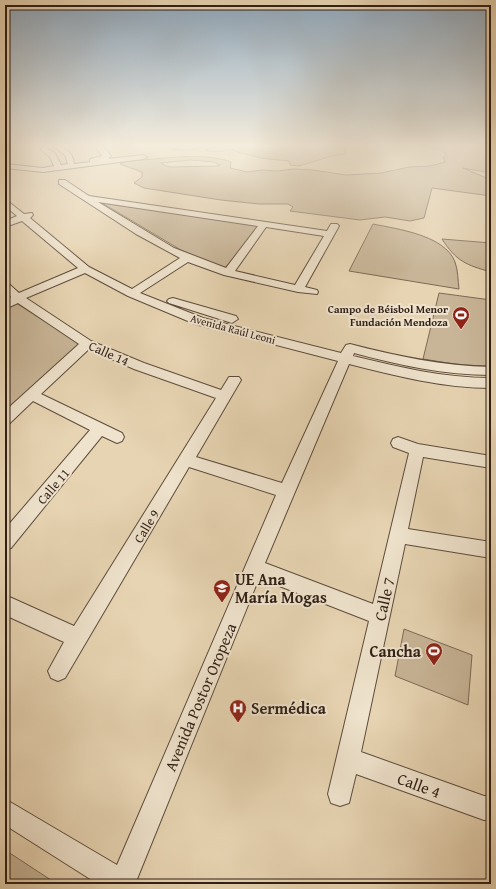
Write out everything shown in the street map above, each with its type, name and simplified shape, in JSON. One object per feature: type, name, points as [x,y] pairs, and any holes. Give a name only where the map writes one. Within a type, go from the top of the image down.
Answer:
[{"type":"street","points":[[69,186],[158,243],[187,258],[228,273],[313,292]]},
{"type":"street","name":"Avenida Raúl Leoni","points":[[5,192],[27,215],[85,269],[137,291],[198,321],[349,353],[466,371],[491,371]]},
{"type":"street","points":[[88,198],[264,224],[332,230],[298,289]]},
{"type":"street","name":"Avenida Raúl Leoni","points":[[5,202],[27,215],[100,268],[137,291]]},
{"type":"street","points":[[5,224],[27,215]]},
{"type":"street","points":[[228,273],[264,224]]},
{"type":"street","points":[[137,291],[187,258]]},
{"type":"street","points":[[5,306],[18,298],[85,269]]},
{"type":"street","name":"Calle 14","points":[[5,286],[18,298],[87,344],[139,366],[225,396]]},
{"type":"street","points":[[5,419],[87,344]]},
{"type":"street","name":"Avenida Raúl Leoni","points":[[349,353],[407,374],[470,383],[491,383]]},
{"type":"street","name":"Avenida Postor Oropeza","points":[[122,884],[286,491],[349,353]]},
{"type":"street","name":"Calle 9","points":[[58,671],[234,380]]},
{"type":"street","points":[[32,395],[117,436]]},
{"type":"street","name":"Calle 11","points":[[5,542],[100,429]]},
{"type":"street","points":[[398,443],[417,450],[491,462]]},
{"type":"street","name":"Calle 7","points":[[340,794],[417,450]]},
{"type":"street","points":[[186,460],[286,491]]},
{"type":"street","points":[[398,535],[491,550]]},
{"type":"street","points":[[254,567],[380,616]]},
{"type":"street","points":[[5,605],[78,638]]},
{"type":"street","name":"Calle 4","points":[[348,759],[484,808],[491,808]]},
{"type":"street","points":[[5,812],[122,884]]},
{"type":"shaded area","points":[[141,186],[491,186],[491,196],[432,188],[424,218],[410,221],[385,217],[360,220],[290,211],[293,207],[288,204],[259,204],[221,200]]},
{"type":"shaded area","points":[[102,203],[260,225],[225,268],[181,250]]},
{"type":"shaded area","points":[[373,224],[407,231],[431,239],[441,245],[450,253],[455,262],[459,289],[349,271]]},
{"type":"shaded area","points":[[442,239],[491,243],[491,272],[462,261],[452,252]]},
{"type":"shaded area","name":"Campo de Béisbol Menor Fundación Mendoza","points":[[439,293],[491,300],[491,366],[460,365],[423,359]]},
{"type":"shaded area","points":[[16,303],[82,345],[5,415],[5,310]]},
{"type":"shaded area","name":"Cancha","points":[[404,629],[472,655],[468,705],[395,676]]},
{"type":"shaded area","points":[[5,850],[57,884],[5,884]]},
{"type":"place","name":"Campo de Béisbol Menor Fundación Mendoza","points":[[461,330]]},
{"type":"place","name":"UE Ana María Mogas","points":[[222,603]]},
{"type":"place","name":"Cancha","points":[[434,666]]},
{"type":"place","name":"Sermédica","points":[[238,723]]}]
